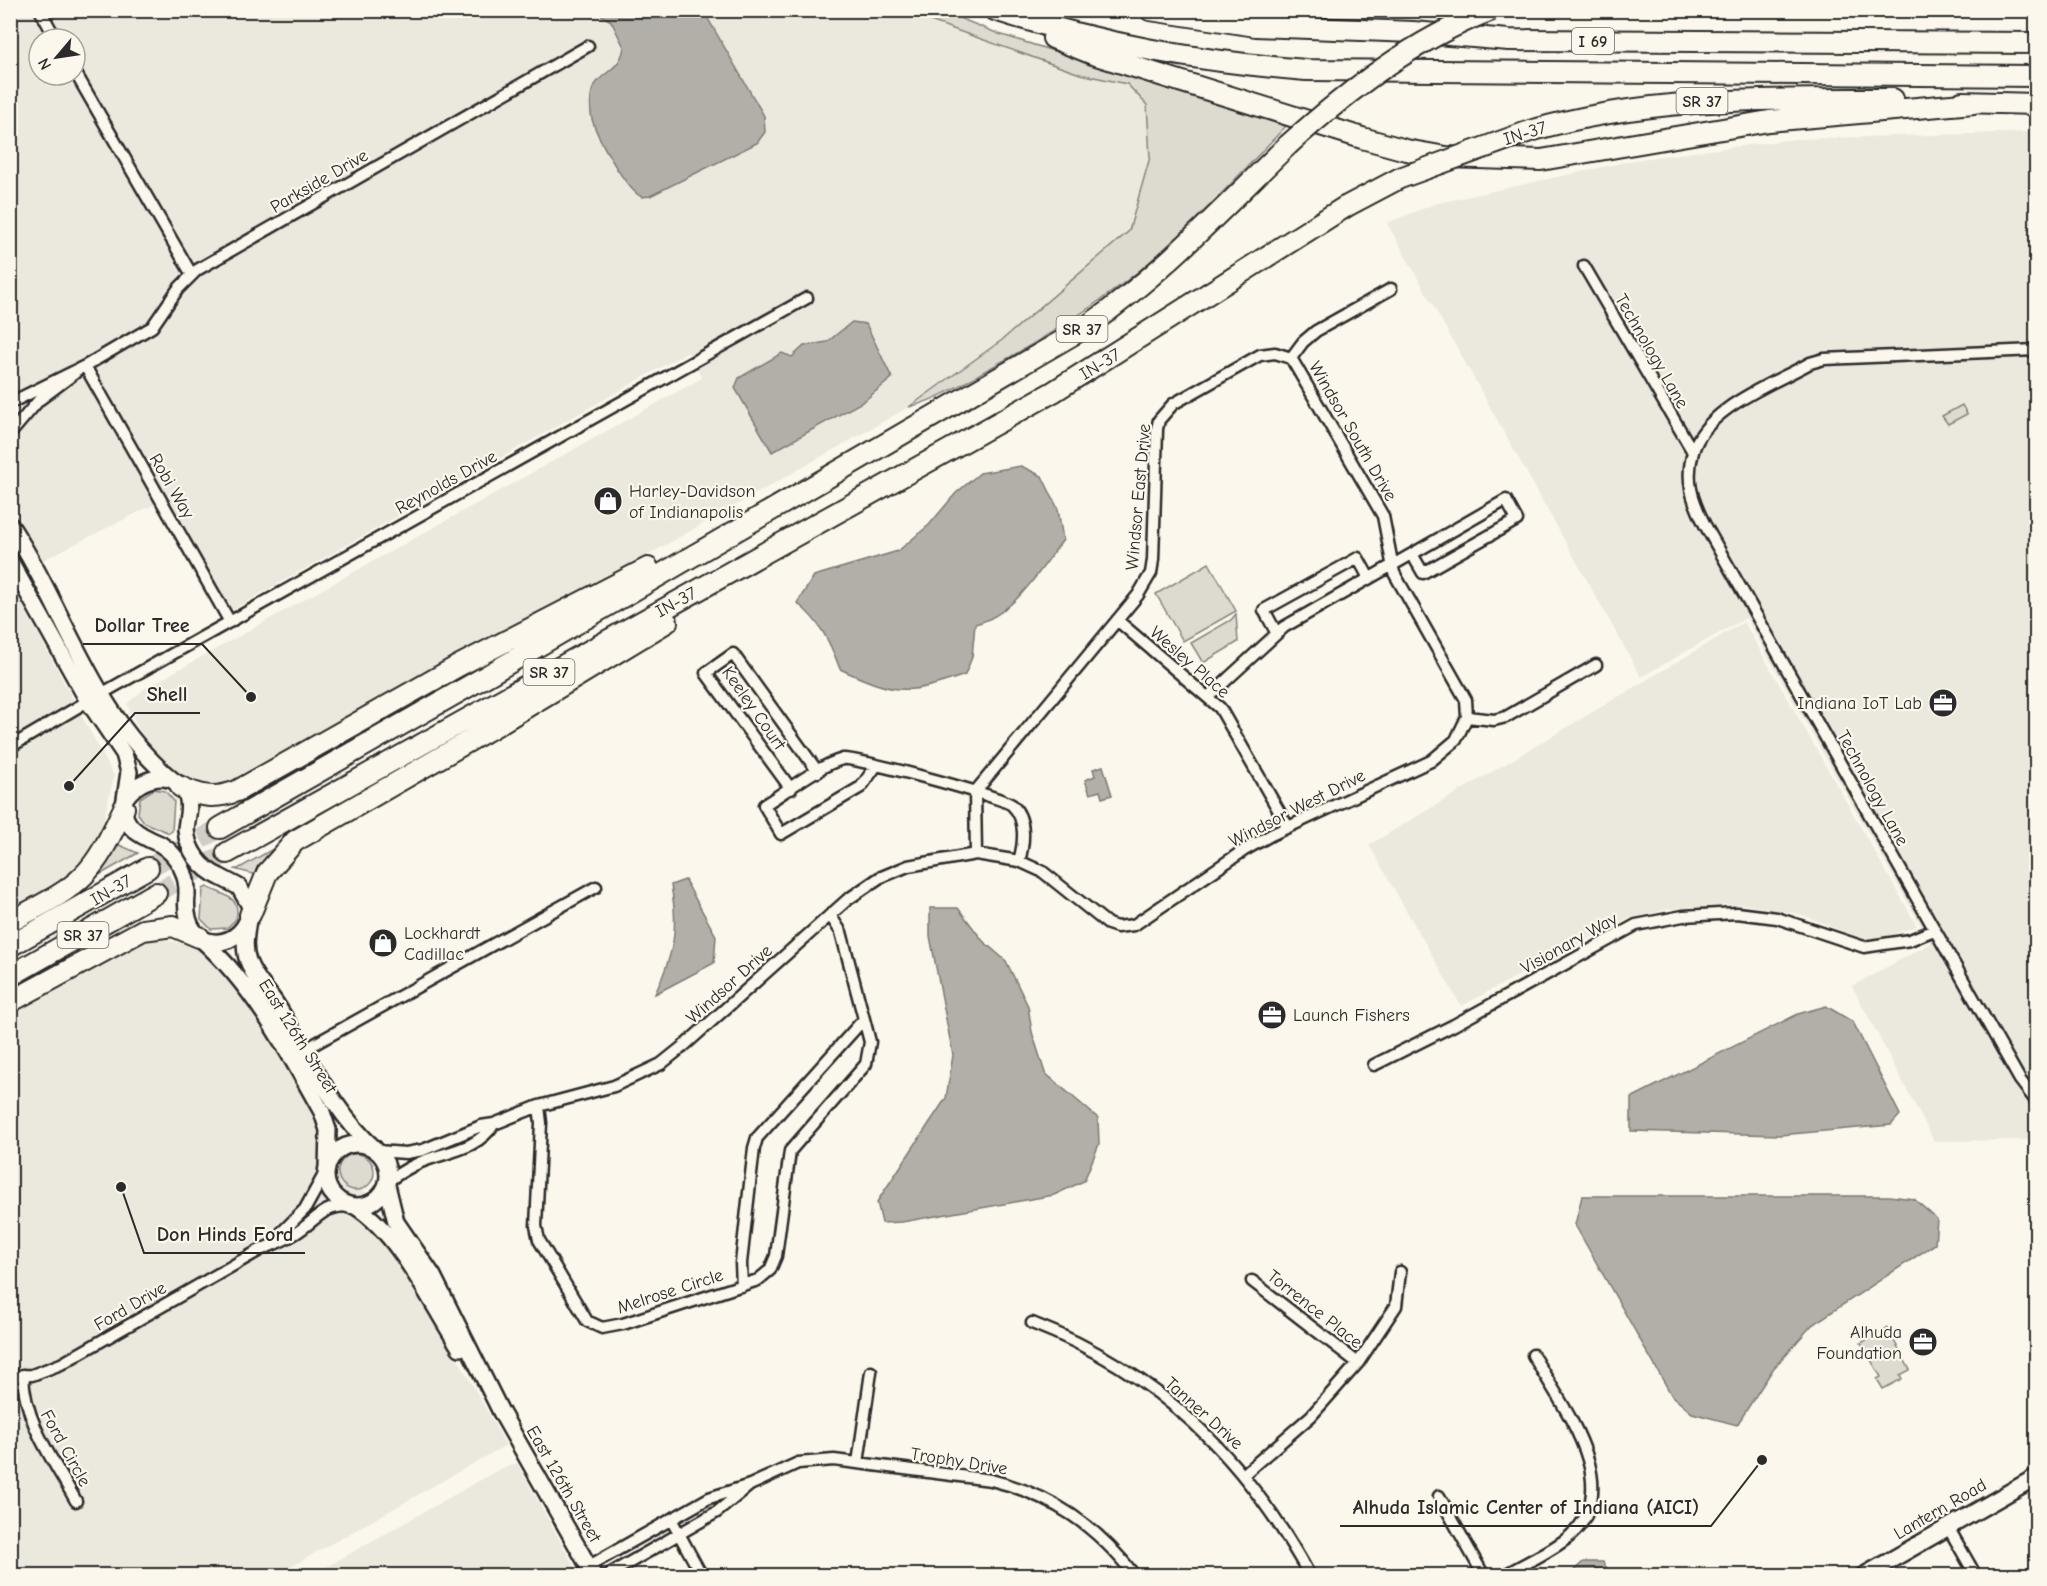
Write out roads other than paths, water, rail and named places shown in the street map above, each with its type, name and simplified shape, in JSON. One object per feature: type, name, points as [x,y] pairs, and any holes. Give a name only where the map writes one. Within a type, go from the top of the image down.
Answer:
[{"type":"highway","name":"I 69","points":[[1150,10],[1256,26],[1413,32],[1509,40],[2037,43]]},
{"type":"highway","name":"IN-37","points":[[220,828],[1029,361],[1120,303],[1179,252],[1288,145],[1352,91],[1391,62],[1426,41],[1491,10]]},
{"type":"highway","name":"I 69","points":[[1001,13],[1145,51],[1246,65],[1306,70],[2037,76]]},
{"type":"highway","points":[[1001,13],[1057,40],[1093,54],[1362,138],[1406,150],[1446,157],[1541,160],[1769,121],[1974,103]]},
{"type":"highway","name":"IN-37","points":[[227,853],[1109,358],[1275,249],[1345,207],[1400,178],[1530,131],[1592,116],[1691,102],[1914,99],[2037,104]]},
{"type":"highway","points":[[178,784],[206,796],[218,797],[237,791],[485,652],[673,555],[786,502]]},
{"type":"highway","points":[[249,917],[267,873],[280,855],[295,841],[780,555],[854,503]]},
{"type":"highway","points":[[10,922],[69,888],[83,876],[105,848],[125,803]]},
{"type":"highway","name":"IN-37","points":[[10,946],[148,868]]},
{"type":"highway","name":"IN-37","points":[[10,976],[156,893]]},
{"type":"highway","points":[[10,1002],[149,928],[173,926],[200,938]]},
{"type":"main road","points":[[10,525],[94,698],[127,761],[129,772],[125,803],[132,831],[159,844],[181,866],[187,880],[188,923],[200,938],[216,942],[227,940],[241,931],[249,917],[250,906],[242,890],[199,862],[189,843],[186,829],[189,803],[178,784],[94,698],[10,561]]},
{"type":"main road","points":[[125,803],[135,787],[148,779],[164,778],[178,784]]},
{"type":"main road","name":"East 126th Street","points":[[249,917],[245,947],[249,965],[343,1116],[376,1150]]},
{"type":"main road","name":"East 126th Street","points":[[200,938],[225,963],[255,1000],[322,1112],[328,1130],[327,1170]]},
{"type":"main road","points":[[357,1144],[376,1150],[387,1164],[388,1183],[377,1200],[353,1206],[337,1199],[330,1191],[327,1170],[335,1153],[345,1146],[357,1144]]},
{"type":"main road","name":"East 126th Street","points":[[388,1183],[396,1222],[433,1276],[501,1412]]},
{"type":"main road","name":"East 126th Street","points":[[353,1206],[373,1220],[400,1252],[501,1412],[592,1571]]},
{"type":"main road","name":"Lantern Road","points":[[1863,1575],[2037,1477]]},
{"type":"street","points":[[40,10],[49,27]]},
{"type":"street","name":"Parkside Drive","points":[[10,434],[39,400],[85,366],[152,327],[178,289],[192,275],[588,46]]},
{"type":"street","points":[[84,87],[192,275]]},
{"type":"street","name":"Technology Lane","points":[[1584,266],[1693,452]]},
{"type":"street","points":[[1292,358],[1303,342],[1316,331],[1392,289]]},
{"type":"street","name":"Reynolds Drive","points":[[10,747],[807,298]]},
{"type":"street","name":"Technology Lane","points":[[2037,350],[1824,359],[1810,363],[1718,415],[1701,433],[1693,452],[1688,480],[1696,508],[2020,1080],[2037,1101]]},
{"type":"street","name":"Windsor East Drive","points":[[975,792],[1145,586],[1151,573],[1157,429],[1165,410],[1260,355],[1275,353],[1292,358]]},
{"type":"street","name":"Windsor South Drive","points":[[1292,358],[1383,516],[1391,566],[1466,700],[1467,717]]},
{"type":"street","name":"Parkside Drive","points":[[10,403],[61,375],[85,366]]},
{"type":"street","name":"Robi Way","points":[[85,366],[230,622]]},
{"type":"street","points":[[1208,697],[1276,632],[1369,578],[1506,500],[1517,520],[1423,573],[1412,554]]},
{"type":"street","points":[[1276,632],[1264,610],[1358,558],[1369,578]]},
{"type":"street","name":"Wesley Place","points":[[1117,621],[1208,697],[1225,715],[1288,827]]},
{"type":"street","name":"Keeley Court","points":[[791,789],[706,673],[733,654],[818,772]]},
{"type":"street","points":[[1467,717],[1494,720],[1506,717],[1596,666]]},
{"type":"street","name":"Windsor West Drive","points":[[976,854],[1019,861],[1043,872],[1108,924],[1125,928],[1145,919],[1243,851],[1288,827],[1431,760],[1456,740],[1467,717]]},
{"type":"street","points":[[876,766],[861,787],[781,834],[764,805],[818,772],[848,759],[876,766],[1002,799],[1017,811],[1023,834],[1019,861]]},
{"type":"street","points":[[975,792],[976,854]]},
{"type":"street","name":"Windsor Drive","points":[[376,1150],[406,1152],[423,1150],[481,1126],[494,1124],[539,1106],[614,1086],[661,1064],[865,886],[908,866],[976,854]]},
{"type":"street","points":[[304,1050],[596,887]]},
{"type":"street","name":"Visionary Way","points":[[1374,1065],[1463,1020],[1623,931],[1653,921],[1713,914],[1767,917],[1864,946],[1910,940],[1934,930]]},
{"type":"street","name":"Melrose Circle","points":[[539,1106],[536,1232],[587,1321],[595,1326],[609,1328],[742,1286],[765,1276],[776,1256],[790,1151],[866,1064],[870,1042],[841,932],[830,915]]},
{"type":"street","name":"Melrose Circle","points":[[742,1286],[741,1263],[754,1148],[761,1131],[864,1019]]},
{"type":"street","name":"Windsor Drive","points":[[388,1183],[420,1162],[462,1149],[487,1134],[494,1124]]},
{"type":"street","name":"Ford Drive","points":[[260,1250],[298,1218],[327,1170]]},
{"type":"street","name":"Ford Drive","points":[[10,1376],[41,1372],[61,1364],[260,1250],[293,1235],[320,1213],[337,1207],[353,1206]]},
{"type":"street","points":[[1244,1474],[1311,1416],[1358,1363],[1396,1306],[1400,1272]]},
{"type":"street","name":"Torrence Place","points":[[1252,1281],[1358,1363]]},
{"type":"street","name":"Tanner Drive","points":[[1032,1323],[1100,1355],[1138,1378],[1187,1416],[1244,1474],[1276,1518],[1310,1575]]},
{"type":"street","points":[[1503,1575],[1569,1537],[1583,1519],[1592,1495],[1593,1473],[1587,1452],[1533,1355]]},
{"type":"street","points":[[858,1463],[871,1372]]},
{"type":"street","name":"Ford Circle","points":[[23,1375],[23,1394],[30,1419],[76,1501]]},
{"type":"street","name":"Trophy Drive","points":[[592,1571],[709,1498],[750,1485],[787,1467],[806,1462],[858,1463],[991,1480],[1033,1493],[1061,1506],[1090,1526],[1111,1546],[1135,1575]]},
{"type":"street","name":"Trophy Drive","points":[[606,1575],[717,1512],[750,1485]]},
{"type":"street","points":[[1439,1496],[1484,1575]]},
{"type":"street","points":[[671,1520],[702,1575]]},
{"type":"street","points":[[1948,1527],[1976,1575]]},
{"type":"tunnel","points":[[148,868],[220,828]]},
{"type":"tunnel","points":[[156,893],[227,853]]},
{"type":"place","name":"Harley-Davidson of Indianapolis","points":[[608,501]]},
{"type":"place","name":"Dollar Tree","points":[[251,697]]},
{"type":"place","name":"Indiana IoT Lab","points":[[1943,703]]},
{"type":"place","name":"Shell","points":[[69,786]]},
{"type":"place","name":"Lockhardt Cadillac","points":[[383,943]]},
{"type":"place","name":"Launch Fishers","points":[[1272,1015]]},
{"type":"place","name":"Don Hinds Ford","points":[[121,1187]]},
{"type":"place","name":"Alhuda Foundation","points":[[1923,1342]]},
{"type":"place","name":"Alhuda Islamic Center of Indiana (AICI)","points":[[1762,1460]]}]
